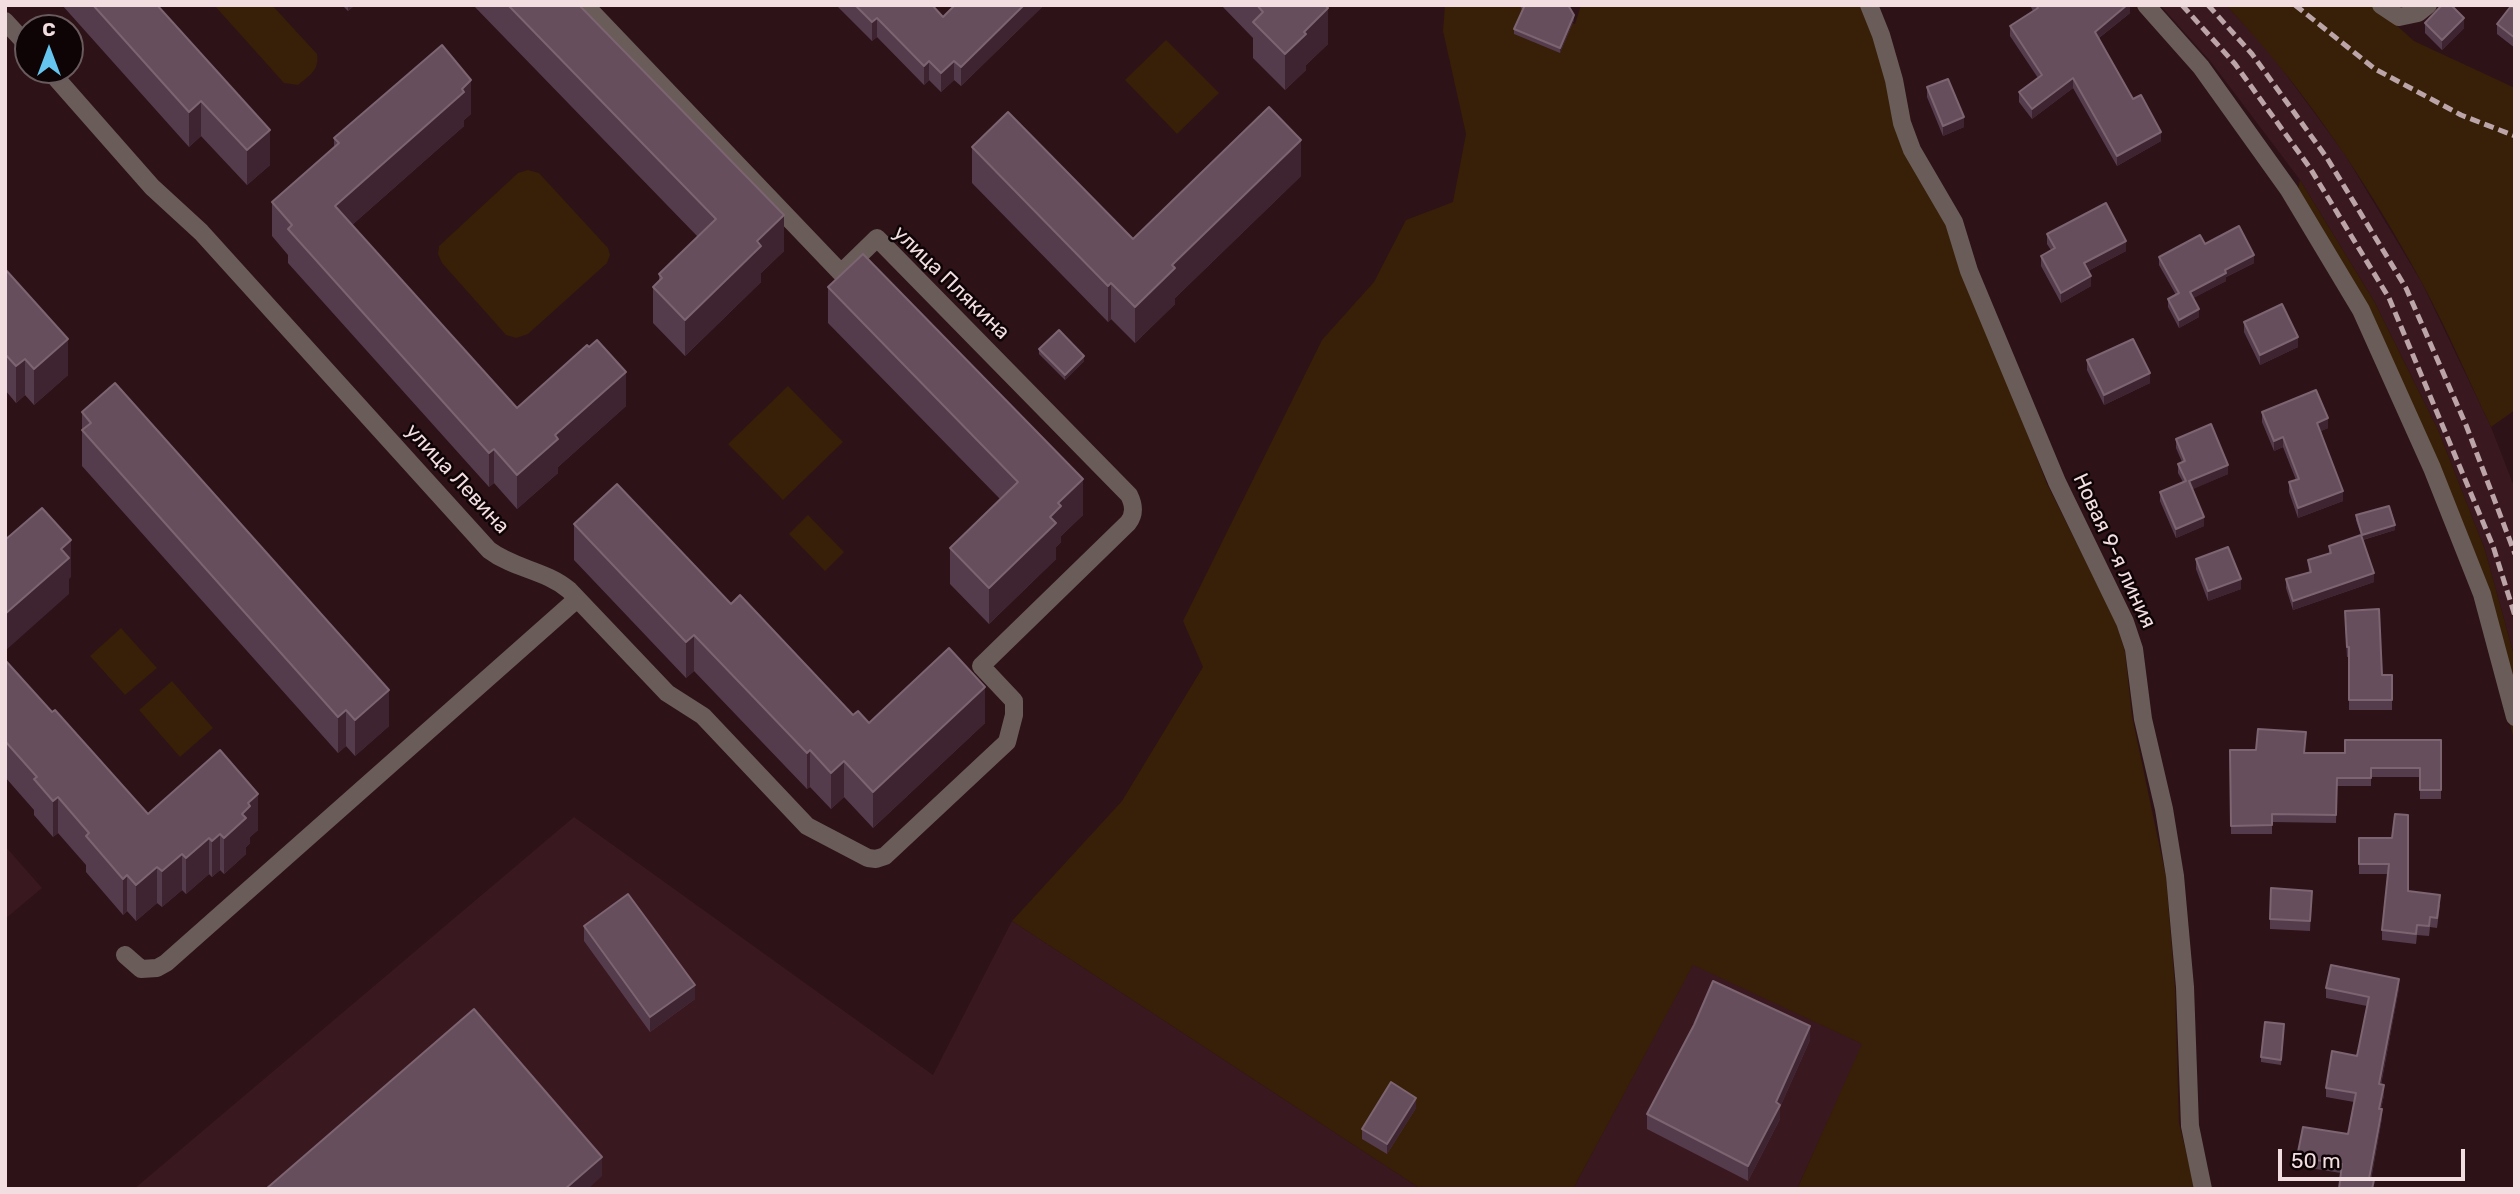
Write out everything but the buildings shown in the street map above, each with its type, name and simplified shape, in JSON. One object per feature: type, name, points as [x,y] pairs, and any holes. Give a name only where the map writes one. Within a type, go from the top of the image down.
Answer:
[{"type":"street","name":"улица Плякина","points":[[586,5],[841,273],[877,238],[1129,495],[1134,511],[1128,523],[981,666],[1014,701],[1014,715],[1007,742],[886,856],[876,859]]},
{"type":"street","name":"Новая 9-я линия","points":[[1869,5],[1881,35],[1894,80],[1902,123],[1912,150],[1954,222],[1969,271],[2052,470],[2125,622],[2134,649],[2143,719],[2164,809],[2175,876],[2185,987],[2190,1126],[2203,1189]]},
{"type":"street","points":[[2146,5],[2201,66],[2289,190],[2361,310],[2432,468],[2482,594],[2515,717]]},
{"type":"street","points":[[2381,5],[2399,17],[2418,13],[2428,5]]},
{"type":"street","name":"улица Левина","points":[[61,84],[152,187],[201,232],[489,550],[502,560],[556,580],[667,694],[703,716],[807,826],[860,854],[876,859]]},
{"type":"street","points":[[125,955],[141,970],[157,968],[166,963],[577,599]]},
{"type":"shaded area","points":[[214,5],[272,5],[317,54],[315,68],[298,85],[284,83]]},
{"type":"shaded area","points":[[1445,5],[1525,5],[1575,24],[1581,5],[1861,5],[2047,484],[2116,622],[2125,652],[2132,716],[2166,877],[2175,987],[2179,1123],[2195,1189],[1797,1189],[1862,1044],[1693,965],[1573,1189],[1421,1189],[1012,921],[1122,801],[1203,667],[1183,621],[1322,340],[1374,282],[1406,220],[1453,202],[1466,134],[1443,31]]},
{"type":"shaded area","points":[[2160,5],[2226,5],[2268,50],[2344,153],[2422,283],[2491,427],[2515,489],[2515,659],[2485,550],[2439,432],[2374,301],[2300,180],[2211,62]]},
{"type":"shaded area","points":[[2226,5],[2374,5],[2414,41],[2515,88],[2515,410],[2491,427],[2431,300],[2380,209],[2308,103]]},
{"type":"shaded area","points":[[1166,40],[1219,93],[1177,134],[1125,80]]},
{"type":"shaded area","points":[[528,170],[539,173],[608,248],[610,255],[607,263],[528,334],[516,338],[506,335],[442,263],[438,254],[439,246],[518,173]]},
{"type":"shaded area","points":[[2300,180],[2374,301],[2439,432],[2485,550],[2515,659],[2515,744],[2478,597],[2356,313],[2294,208]]},
{"type":"shaded area","points":[[788,386],[843,442],[783,500],[728,444]]},
{"type":"shaded area","points":[[808,515],[844,552],[825,571],[789,534]]},
{"type":"shaded area","points":[[121,628],[157,668],[125,695],[90,656]]},
{"type":"shaded area","points":[[172,681],[213,728],[180,757],[139,710]]},
{"type":"shaded area","points":[[574,817],[933,1075],[1012,921],[1421,1189],[134,1189]]},
{"type":"shaded area","points":[[5,846],[42,888],[5,919]]},
{"type":"shaded area","points":[[1693,964],[1863,1044],[1797,1189],[1573,1189]]},
{"type":"railway","points":[[2182,5],[2235,64],[2310,168],[2389,298],[2493,546],[2515,616]]},
{"type":"railway","points":[[2208,5],[2252,54],[2327,158],[2406,288],[2466,425],[2515,554]]},
{"type":"railway","points":[[2295,5],[2375,69],[2461,115],[2515,136]]}]
